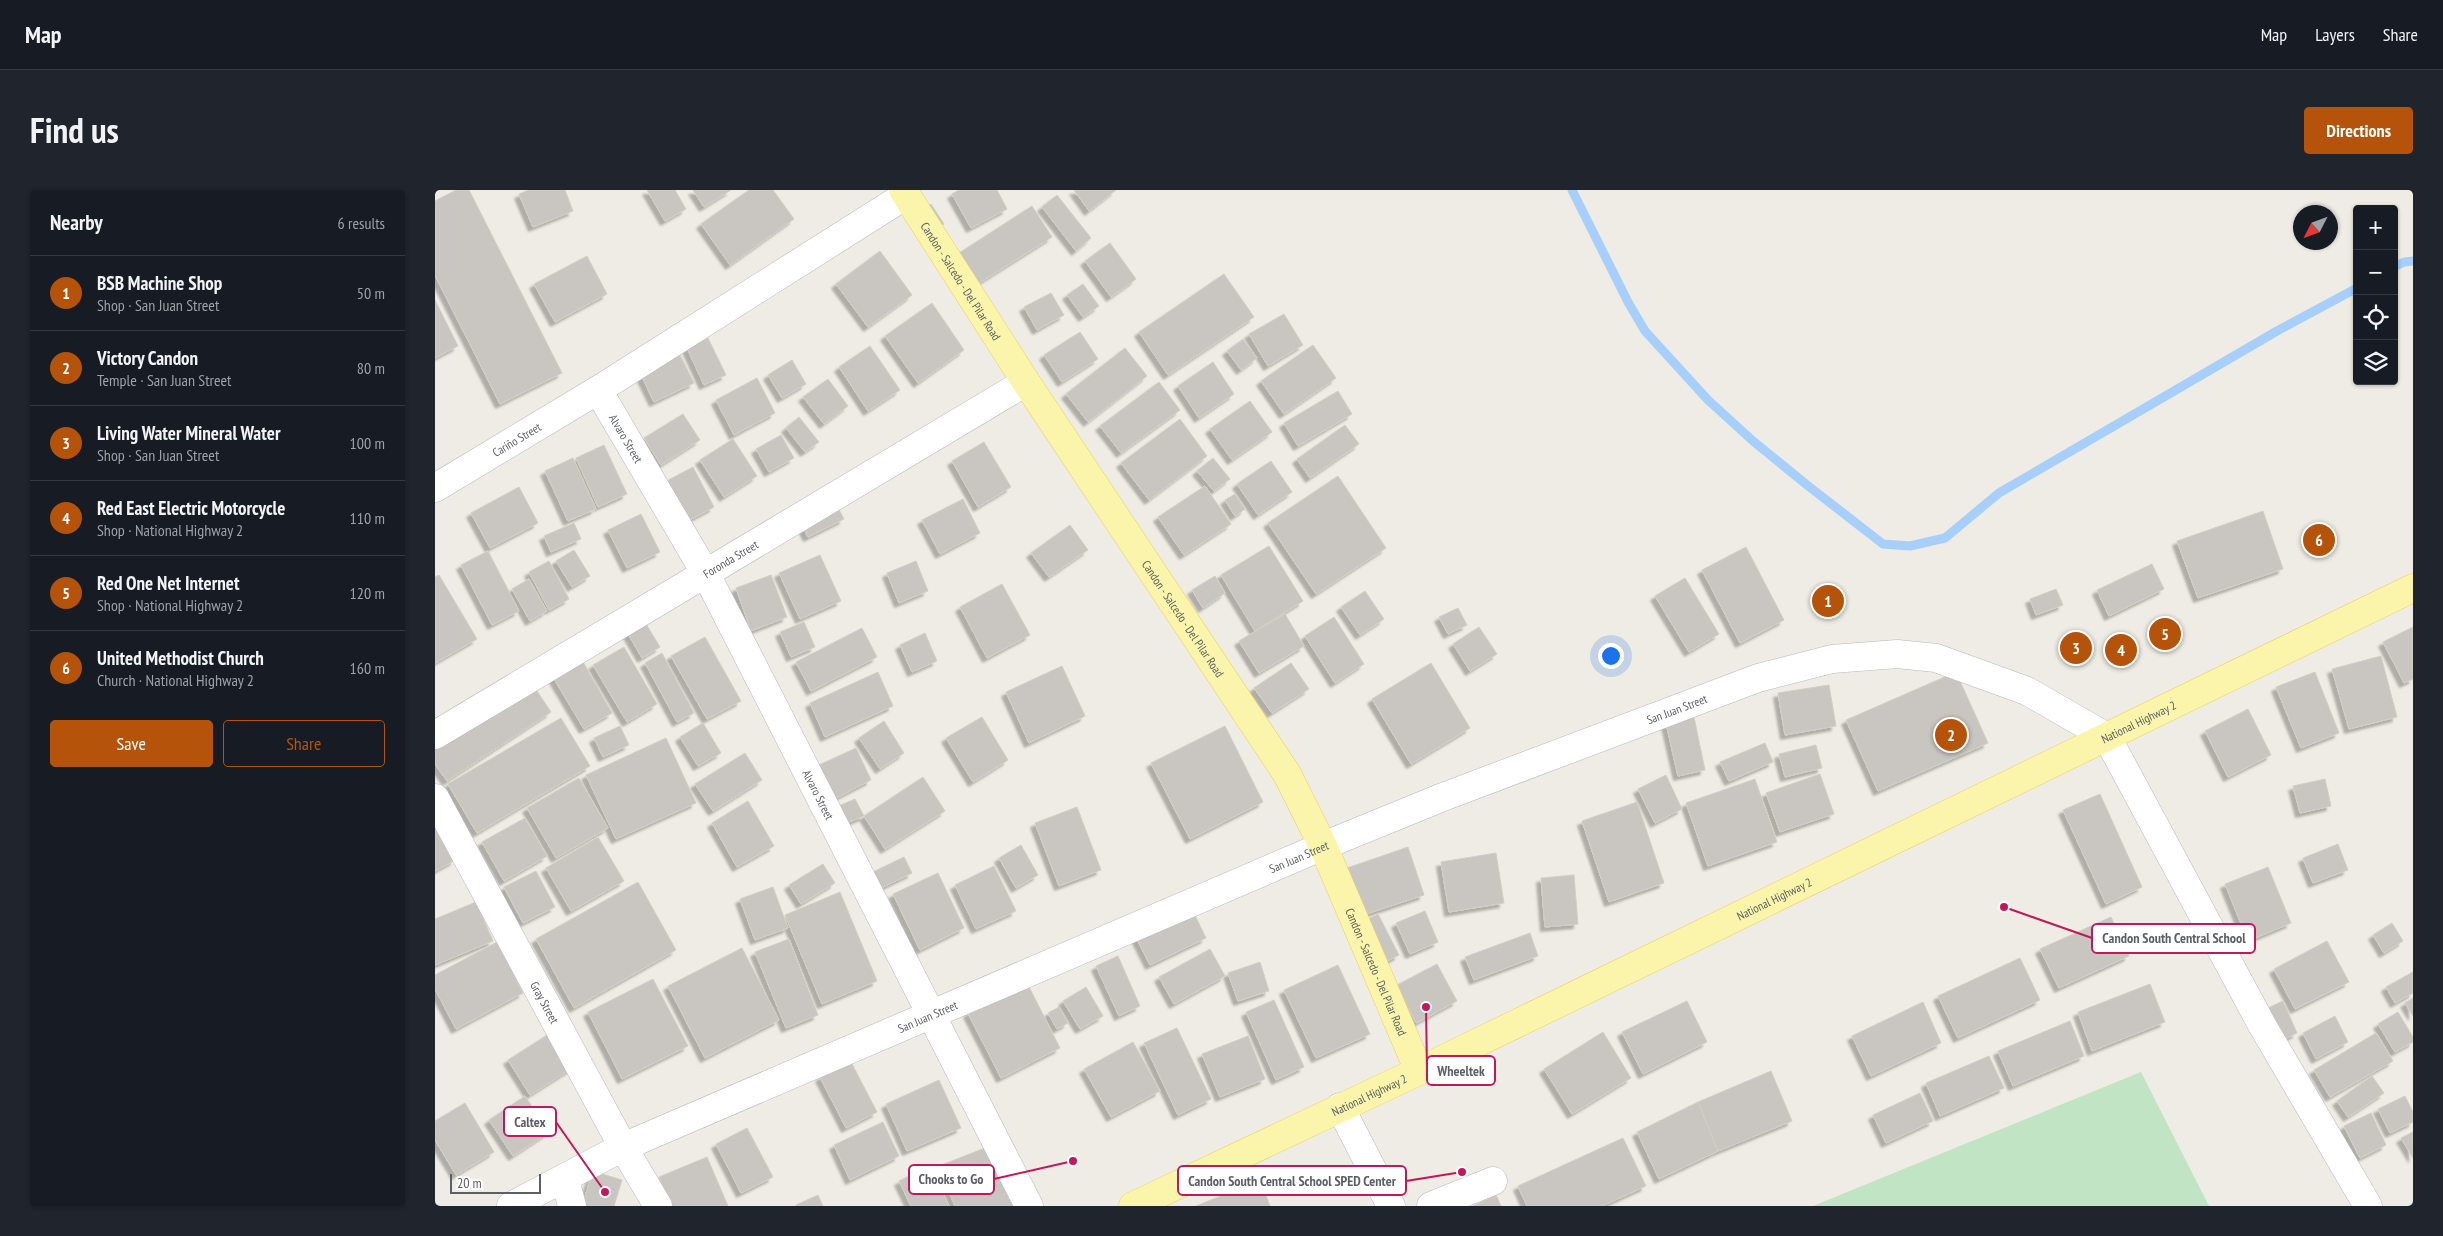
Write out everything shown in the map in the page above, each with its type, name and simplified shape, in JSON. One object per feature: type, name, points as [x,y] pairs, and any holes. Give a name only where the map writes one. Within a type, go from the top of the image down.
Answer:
[{"type":"main road","name":"Candon - Salcedo - Del Pilar Road","points":[[905,192],[1025,382],[1277,759],[1309,816],[1323,846],[1419,1071]]},
{"type":"main road","name":"National Highway 2","points":[[1133,1206],[1419,1071],[2413,588]]},
{"type":"street","name":"Cariño Street","points":[[435,488],[598,390],[905,192]]},
{"type":"street","name":"Foronda Street","points":[[435,735],[1025,382]]},
{"type":"street","name":"Alvaro Street","points":[[598,390],[706,574],[1029,1206]]},
{"type":"street","name":"San Juan Street","points":[[511,1206],[623,1147],[1323,846],[1651,717],[1758,678],[1832,660],[1897,654],[1936,658],[2027,691],[2107,737]]},
{"type":"street","points":[[2107,737],[2262,1025],[2368,1206]]},
{"type":"street","name":"Gray Street","points":[[435,798],[652,1204]]},
{"type":"street","points":[[1340,1107],[1391,1206]]},
{"type":"street","points":[[565,1179],[572,1206]]},
{"type":"street","points":[[1431,1206],[1493,1182]]},
{"type":"green space","points":[[2141,1072],[2209,1206],[1813,1206]]},
{"type":"building","points":[[456,190],[469,190],[562,373],[500,404],[435,275],[435,201]]},
{"type":"building","points":[[529,190],[565,190],[573,211],[533,227],[519,194]]},
{"type":"building","points":[[647,190],[675,190],[686,209],[665,221]]},
{"type":"building","points":[[693,190],[731,190],[704,207]]},
{"type":"building","points":[[749,190],[773,190],[794,219],[730,265],[701,224]]},
{"type":"building","points":[[959,190],[997,190],[1007,209],[971,228],[952,194]]},
{"type":"building","points":[[1074,190],[1116,190],[1089,211]]},
{"type":"building","points":[[1057,195],[1091,238],[1076,251],[1042,207]]},
{"type":"building","points":[[931,204],[944,224],[935,230],[922,210]]},
{"type":"building","points":[[1032,206],[1052,237],[976,285],[956,255]]},
{"type":"building","points":[[1110,243],[1136,279],[1111,297],[1085,261]]},
{"type":"building","points":[[880,251],[912,295],[868,327],[836,284]]},
{"type":"building","points":[[587,256],[607,294],[555,322],[534,284]]},
{"type":"building","points":[[1224,274],[1254,317],[1168,375],[1139,332]]},
{"type":"building","points":[[1083,284],[1099,306],[1083,317],[1067,295]]},
{"type":"building","points":[[1051,293],[1064,315],[1037,330],[1024,307]]},
{"type":"building","points":[[435,300],[458,346],[435,358]]},
{"type":"building","points":[[932,303],[964,350],[918,383],[885,336]]},
{"type":"building","points":[[1284,314],[1303,345],[1268,366],[1249,334]]},
{"type":"building","points":[[1080,332],[1098,359],[1062,382],[1044,355]]},
{"type":"building","points":[[708,338],[726,375],[704,385],[687,348]]},
{"type":"building","points":[[1243,339],[1257,358],[1241,370],[1227,351]]},
{"type":"building","points":[[1313,345],[1336,378],[1284,414],[1261,381]]},
{"type":"building","points":[[870,346],[900,390],[868,411],[839,367]]},
{"type":"building","points":[[1125,348],[1147,376],[1088,422],[1066,394]]},
{"type":"building","points":[[680,355],[694,383],[654,402],[641,375]]},
{"type":"building","points":[[792,360],[806,384],[782,398],[768,375]]},
{"type":"building","points":[[1213,362],[1234,394],[1199,418],[1178,386]]},
{"type":"building","points":[[757,378],[775,413],[734,435],[716,400]]},
{"type":"building","points":[[828,379],[848,406],[824,424],[803,397]]},
{"type":"building","points":[[1159,382],[1180,410],[1121,453],[1100,426]]},
{"type":"building","points":[[1338,391],[1352,414],[1298,446],[1284,423]]},
{"type":"building","points":[[1250,401],[1272,432],[1232,460],[1210,429]]},
{"type":"building","points":[[683,414],[700,440],[661,465],[644,438]]},
{"type":"building","points":[[799,417],[819,442],[805,452],[786,428]]},
{"type":"building","points":[[1180,419],[1207,456],[1149,500],[1121,463]]},
{"type":"building","points":[[1345,425],[1359,444],[1310,478],[1297,459]]},
{"type":"building","points":[[781,435],[794,458],[769,472],[756,449]]},
{"type":"building","points":[[733,439],[757,476],[724,497],[700,460]]},
{"type":"building","points":[[984,442],[1011,487],[978,507],[952,461]]},
{"type":"building","points":[[604,445],[627,494],[598,507],[576,458]]},
{"type":"building","points":[[573,458],[596,509],[568,521],[545,471]]},
{"type":"building","points":[[1213,458],[1230,479],[1214,491],[1197,471]]},
{"type":"building","points":[[1271,461],[1292,492],[1258,515],[1237,484]]},
{"type":"building","points":[[693,467],[714,507],[682,524],[661,484]]},
{"type":"building","points":[[1338,476],[1386,548],[1316,594],[1268,523]]},
{"type":"building","points":[[1205,486],[1231,524],[1184,555],[1158,517]]},
{"type":"building","points":[[519,487],[538,523],[490,548],[471,513]]},
{"type":"building","points":[[1235,494],[1245,509],[1235,516],[1225,500]]},
{"type":"building","points":[[963,499],[980,533],[940,554],[922,520]]},
{"type":"building","points":[[835,502],[844,519],[808,537],[799,520]]},
{"type":"building","points":[[2263,511],[2283,569],[2198,598],[2177,541]]},
{"type":"building","points":[[641,514],[660,552],[627,568],[608,530]]},
{"type":"building","points":[[574,523],[581,539],[551,552],[544,536]]},
{"type":"building","points":[[1070,525],[1088,550],[1049,577],[1031,553]]},
{"type":"building","points":[[1269,546],[1303,601],[1255,631],[1221,575]]},
{"type":"building","points":[[1746,547],[1784,620],[1740,643],[1702,570]]},
{"type":"building","points":[[574,550],[590,576],[572,587],[556,561]]},
{"type":"building","points":[[488,551],[519,611],[492,625],[461,565]]},
{"type":"building","points":[[820,555],[841,601],[800,619],[779,573]]},
{"type":"building","points":[[549,561],[569,599],[549,610],[529,572]]},
{"type":"building","points":[[916,561],[928,591],[899,603],[887,573]]},
{"type":"building","points":[[2152,564],[2164,589],[2109,616],[2097,590]]},
{"type":"building","points":[[439,575],[477,639],[435,663],[435,577]]},
{"type":"building","points":[[771,575],[787,617],[751,631],[736,588]]},
{"type":"building","points":[[1215,576],[1225,593],[1203,608],[1192,590]]},
{"type":"building","points":[[1685,578],[1719,634],[1689,652],[1655,596]]},
{"type":"building","points":[[529,579],[547,611],[530,621],[512,589]]},
{"type":"building","points":[[1002,584],[1030,635],[987,658],[960,607]]},
{"type":"building","points":[[2056,589],[2063,605],[2036,615],[2030,599]]},
{"type":"building","points":[[1365,591],[1384,619],[1360,635],[1341,607]]},
{"type":"building","points":[[1458,608],[1467,625],[1448,634],[1439,617]]},
{"type":"building","points":[[640,614],[660,647],[642,658],[623,625]]},
{"type":"building","points":[[1285,614],[1304,646],[1259,673],[1239,641]]},
{"type":"building","points":[[1334,617],[1364,664],[1335,683],[1305,636]]},
{"type":"building","points":[[804,622],[815,647],[791,657],[780,632]]},
{"type":"building","points":[[1479,627],[1497,654],[1470,671],[1453,644]]},
{"type":"building","points":[[2413,627],[2413,679],[2404,683],[2383,642]]},
{"type":"building","points":[[862,628],[877,657],[811,691],[796,662]]},
{"type":"building","points":[[925,633],[937,661],[912,672],[900,645]]},
{"type":"building","points":[[705,637],[741,701],[707,719],[671,656]]},
{"type":"building","points":[[624,647],[657,704],[627,722],[593,665]]},
{"type":"building","points":[[662,653],[694,713],[677,722],[645,663]]},
{"type":"building","points":[[2381,656],[2397,717],[2349,729],[2332,669]]},
{"type":"building","points":[[582,660],[612,713],[584,729],[553,677]]},
{"type":"building","points":[[1291,663],[1309,689],[1272,713],[1254,688]]},
{"type":"building","points":[[1431,663],[1470,728],[1411,764],[1372,699]]},
{"type":"building","points":[[1062,666],[1085,716],[1029,743],[1006,692]]},
{"type":"building","points":[[878,672],[893,706],[825,737],[810,703]]},
{"type":"building","points":[[1956,672],[1988,743],[1878,791],[1846,720]]},
{"type":"building","points":[[2315,672],[2339,733],[2301,748],[2276,687]]},
{"type":"building","points":[[531,682],[551,712],[447,781],[435,764],[435,746]]},
{"type":"building","points":[[1829,685],[1836,726],[1785,735],[1778,693]]},
{"type":"building","points":[[2248,709],[2271,755],[2228,777],[2205,731]]},
{"type":"building","points":[[982,717],[1008,760],[973,782],[946,738]]},
{"type":"building","points":[[1694,717],[1705,770],[1678,776],[1666,723]]},
{"type":"building","points":[[561,718],[590,766],[477,833],[448,784]]},
{"type":"building","points":[[884,721],[904,753],[880,769],[859,738]]},
{"type":"building","points":[[703,723],[721,753],[698,766],[680,737]]},
{"type":"building","points":[[620,726],[629,745],[603,757],[594,738]]},
{"type":"building","points":[[1225,726],[1263,802],[1190,839],[1151,763]]},
{"type":"building","points":[[666,738],[696,803],[616,839],[586,775]]},
{"type":"building","points":[[1765,743],[1773,762],[1729,781],[1720,762]]},
{"type":"building","points":[[1816,745],[1822,768],[1785,777],[1779,754]]},
{"type":"building","points":[[856,748],[871,780],[836,798],[819,765]]},
{"type":"building","points":[[745,753],[762,780],[713,811],[695,784]]},
{"type":"building","points":[[1820,774],[1834,814],[1780,832],[1766,793]]},
{"type":"building","points":[[1666,775],[1682,809],[1655,823],[1638,789]]},
{"type":"building","points":[[923,777],[945,811],[885,849],[864,816]]},
{"type":"building","points":[[579,778],[608,828],[556,858],[527,808]]},
{"type":"building","points":[[1755,779],[1777,842],[1708,866],[1686,803]]},
{"type":"building","points":[[2325,779],[2331,806],[2300,813],[2293,786]]},
{"type":"building","points":[[2100,794],[2142,887],[2106,904],[2063,810]]},
{"type":"building","points":[[855,799],[864,816],[844,824],[836,807]]},
{"type":"building","points":[[748,801],[774,846],[737,867],[712,823]]},
{"type":"building","points":[[1637,802],[1664,883],[1609,902],[1582,821]]},
{"type":"building","points":[[1077,807],[1101,870],[1059,886],[1035,823]]},
{"type":"building","points":[[525,818],[547,856],[504,881],[482,842]]},
{"type":"building","points":[[435,827],[455,860],[435,871]]},
{"type":"building","points":[[598,837],[624,881],[571,911],[546,868]]},
{"type":"building","points":[[2338,844],[2348,870],[2313,883],[2303,858]]},
{"type":"building","points":[[1021,845],[1038,875],[1016,888],[999,858]]},
{"type":"building","points":[[1408,847],[1424,895],[1363,915],[1347,868]]},
{"type":"building","points":[[1496,853],[1504,903],[1449,912],[1441,862]]},
{"type":"building","points":[[904,857],[912,873],[881,888],[873,872]]},
{"type":"building","points":[[823,864],[835,883],[801,904],[789,885]]},
{"type":"building","points":[[994,866],[1016,911],[976,929],[955,885]]},
{"type":"building","points":[[2268,867],[2291,923],[2248,941],[2225,884]]},
{"type":"building","points":[[536,871],[555,907],[523,923],[504,887]]},
{"type":"building","points":[[938,873],[964,928],[920,950],[893,894]]},
{"type":"building","points":[[1574,875],[1578,924],[1545,927],[1541,878]]},
{"type":"building","points":[[638,882],[676,950],[574,1008],[536,939]]},
{"type":"building","points":[[773,887],[788,928],[755,940],[740,899]]},
{"type":"building","points":[[840,892],[877,981],[822,1004],[785,915]]},
{"type":"building","points":[[476,902],[493,941],[435,965],[435,919]]},
{"type":"building","points":[[1190,905],[1206,938],[1150,965],[1134,933]]},
{"type":"building","points":[[1425,911],[1438,942],[1410,954],[1396,923]]},
{"type":"building","points":[[1378,914],[1399,955],[1378,966],[1357,925]]},
{"type":"building","points":[[2111,917],[2129,956],[2059,988],[2040,949]]},
{"type":"building","points":[[2392,923],[2403,941],[2384,953],[2373,935]]},
{"type":"building","points":[[1530,933],[1538,956],[1474,980],[1465,957]]},
{"type":"building","points":[[789,939],[818,1015],[786,1028],[755,952]]},
{"type":"building","points":[[2327,941],[2349,982],[2295,1009],[2274,969]]},
{"type":"building","points":[[497,942],[523,993],[456,1029],[435,989],[435,975]]},
{"type":"building","points":[[742,948],[779,1020],[705,1058],[668,986]]},
{"type":"building","points":[[1210,949],[1225,976],[1174,1004],[1159,977]]},
{"type":"building","points":[[1118,956],[1140,1006],[1119,1016],[1096,966]]},
{"type":"building","points":[[2020,958],[2040,1000],[1958,1038],[1938,996]]},
{"type":"building","points":[[1260,962],[1269,991],[1238,1001],[1228,973]]},
{"type":"building","points":[[1437,964],[1457,1001],[1416,1023],[1397,985]]},
{"type":"building","points":[[1338,965],[1370,1034],[1316,1058],[1284,990]]},
{"type":"building","points":[[2413,972],[2413,993],[2395,1003],[2386,987]]},
{"type":"building","points":[[653,979],[688,1046],[622,1079],[588,1012]]},
{"type":"building","points":[[1027,983],[1060,1048],[1001,1078],[968,1013]]},
{"type":"building","points":[[2150,984],[2165,1022],[2092,1051],[2078,1012]]},
{"type":"building","points":[[1086,987],[1103,1016],[1080,1029],[1063,1001]]},
{"type":"building","points":[[2413,998],[2413,1016],[2405,1003]]},
{"type":"building","points":[[1274,1000],[1304,1067],[1276,1080],[1246,1012]]},
{"type":"building","points":[[1687,1001],[1707,1042],[1643,1074],[1622,1032]]},
{"type":"building","points":[[2283,1001],[2297,1033],[2274,1044],[2259,1012]]},
{"type":"building","points":[[1923,1002],[1941,1043],[1871,1076],[1852,1036]]},
{"type":"building","points":[[1059,1007],[1068,1023],[1057,1029],[1048,1013]]},
{"type":"building","points":[[2398,1012],[2413,1037],[2413,1042],[2395,1052],[2378,1024]]},
{"type":"building","points":[[2335,1016],[2348,1042],[2316,1059],[2303,1033]]},
{"type":"building","points":[[2070,1021],[2084,1056],[2013,1086],[1998,1051]]},
{"type":"building","points":[[1177,1028],[1211,1099],[1178,1115],[1144,1043]]},
{"type":"building","points":[[552,1032],[574,1067],[530,1095],[508,1060]]},
{"type":"building","points":[[1603,1032],[1631,1078],[1572,1114],[1544,1069]]},
{"type":"building","points":[[2376,1033],[2393,1061],[2330,1097],[2314,1070]]},
{"type":"building","points":[[1248,1036],[1265,1079],[1220,1097],[1202,1054]]},
{"type":"building","points":[[1133,1042],[1160,1091],[1111,1117],[1084,1069]]},
{"type":"building","points":[[1989,1056],[2004,1088],[1940,1116],[1926,1083]]},
{"type":"building","points":[[851,1062],[877,1112],[846,1128],[820,1077]]},
{"type":"building","points":[[1771,1071],[1792,1121],[1718,1151],[1698,1102]]},
{"type":"building","points":[[2372,1076],[2384,1093],[2348,1117],[2337,1101]]},
{"type":"building","points":[[939,1080],[961,1128],[907,1151],[886,1104]]},
{"type":"building","points":[[1920,1093],[1933,1121],[1886,1143],[1873,1115]]},
{"type":"building","points":[[525,1096],[549,1132],[513,1156],[489,1120]]},
{"type":"building","points":[[2405,1096],[2413,1112],[2413,1122],[2390,1133],[2378,1109]]},
{"type":"building","points":[[1698,1102],[1718,1151],[1659,1179],[1637,1132]]},
{"type":"building","points":[[465,1103],[494,1152],[456,1175],[435,1140],[435,1121]]},
{"type":"building","points":[[2371,1113],[2386,1145],[2360,1158],[2344,1126]]},
{"type":"building","points":[[883,1122],[899,1156],[850,1180],[834,1145]]},
{"type":"building","points":[[747,1128],[773,1177],[741,1193],[716,1144]]},
{"type":"building","points":[[2413,1132],[2413,1158],[2401,1138]]},
{"type":"building","points":[[1623,1138],[1646,1186],[1602,1206],[1527,1206],[1518,1186]]},
{"type":"building","points":[[990,1146],[1013,1206],[955,1206],[939,1166]]},
{"type":"building","points":[[707,1157],[728,1206],[671,1206],[659,1177]]},
{"type":"building","points":[[930,1166],[949,1206],[911,1206],[899,1181]]},
{"type":"building","points":[[593,1171],[622,1180],[614,1206],[582,1206]]},
{"type":"building","points":[[1260,1180],[1270,1206],[1196,1206]]},
{"type":"building","points":[[818,1195],[823,1206],[796,1205]]},
{"type":"building","points":[[1496,1195],[1501,1206],[1473,1206]]},
{"type":"waterway","points":[[1572,190],[1628,302],[1645,331],[1708,400],[1753,441],[1883,544],[1910,546],[1945,538],[1999,493],[2277,331],[2353,290]]},
{"type":"waterway","points":[[2398,265],[2413,261]]},
{"type":"place","name":"United Methodist Church","points":[[2319,540]]},
{"type":"place","name":"BSB Machine Shop","points":[[1828,601]]},
{"type":"place","name":"Red One Net Internet","points":[[2165,634]]},
{"type":"place","name":"Living Water Mineral Water","points":[[2076,648]]},
{"type":"place","name":"Red East Electric Motorcycle","points":[[2121,650]]},
{"type":"place","name":"Victory Candon","points":[[1951,735]]},
{"type":"place","name":"Candon South Central School","points":[[2004,907]]},
{"type":"place","name":"Wheeltek","points":[[1426,1007]]},
{"type":"place","name":"Chooks to Go","points":[[1073,1161]]},
{"type":"place","name":"Candon South Central School SPED Center","points":[[1462,1172]]},
{"type":"place","name":"Caltex","points":[[605,1192]]}]
